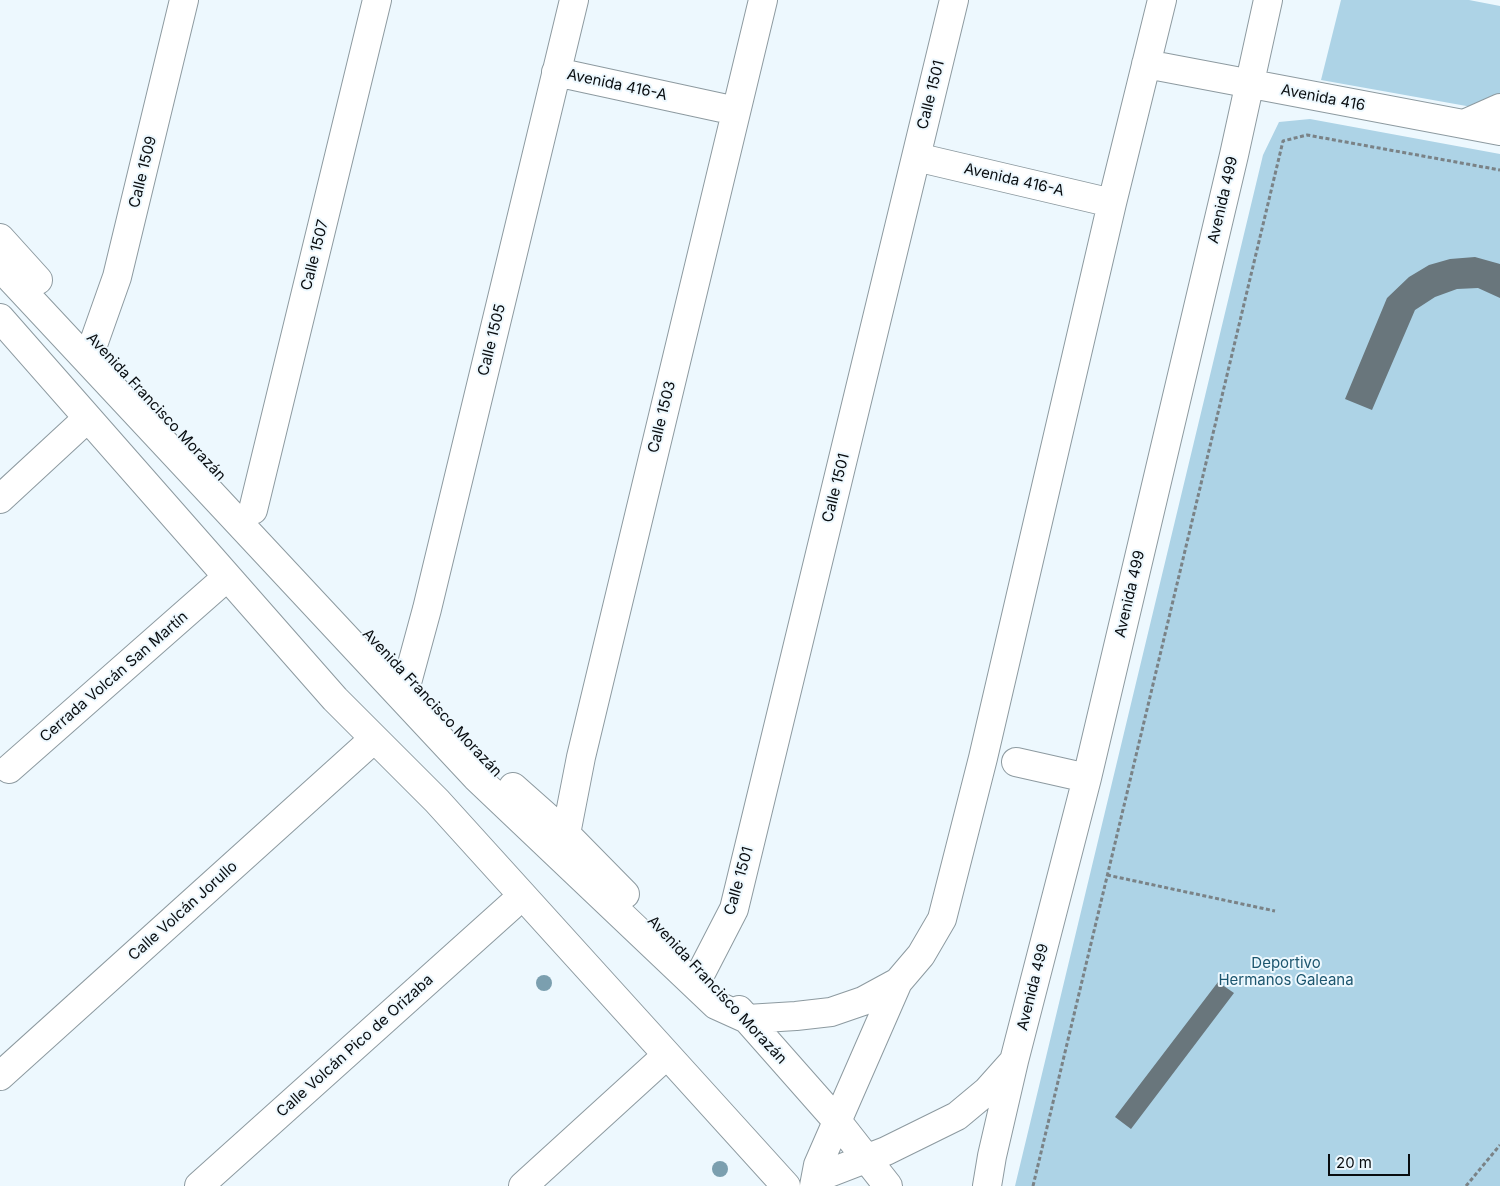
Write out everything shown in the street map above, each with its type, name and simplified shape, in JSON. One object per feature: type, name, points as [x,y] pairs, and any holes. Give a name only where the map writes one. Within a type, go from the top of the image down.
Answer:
[{"type":"street","name":"Calle 1509","points":[[94,342],[117,277],[184,0]]},
{"type":"street","name":"Calle 1507","points":[[253,510],[377,0]]},
{"type":"street","name":"Calle 1505","points":[[408,679],[574,0]]},
{"type":"street","name":"Calle 1503","points":[[566,834],[580,757],[763,0]]},
{"type":"street","name":"Calle 1501","points":[[702,971],[734,909],[954,0]]},
{"type":"street","points":[[815,1182],[818,1165],[898,982],[921,955],[942,919],[983,758],[1112,203],[1162,0]]},
{"type":"street","name":"Avenida 499","points":[[987,1186],[1014,1061],[1087,778],[1250,84],[1268,0]]},
{"type":"street","name":"Avenida 416","points":[[1146,64],[1500,131]]},
{"type":"street","name":"Avenida 416-A","points":[[556,72],[736,111]]},
{"type":"street","points":[[1464,124],[1500,108]]},
{"type":"street","name":"Avenida 416-A","points":[[916,157],[1112,203]]},
{"type":"street","name":"Avenida Francisco Morazán","points":[[0,238],[482,760],[566,834],[747,1019],[837,1121],[888,1186]]},
{"type":"street","points":[[0,266],[476,777],[716,1005],[747,1019],[831,1012],[862,1001],[898,982]]},
{"type":"street","points":[[0,318],[334,699],[437,801],[786,1186]]},
{"type":"street","points":[[0,336],[218,585],[510,906],[770,1186]]},
{"type":"street","points":[[0,499],[80,426]]},
{"type":"street","name":"Cerrada Volcán San Martín","points":[[9,770],[218,585]]},
{"type":"street","name":"Calle Volcán Jorullo","points":[[0,1076],[366,746]]},
{"type":"street","points":[[1016,762],[1087,778]]},
{"type":"street","name":"Calle Volcán Pico de Orizaba","points":[[199,1186],[510,906]]},
{"type":"street","points":[[815,1182],[957,1116],[987,1091],[1014,1061]]},
{"type":"street","points":[[523,1186],[657,1064]]},
{"type":"path","points":[[1033,1186],[1283,141],[1307,135],[1500,170]]},
{"type":"path","points":[[1107,875],[1275,912]]},
{"type":"path","points":[[1466,1186],[1500,1145]]},
{"type":"green space","points":[[1341,0],[1469,0],[1500,6],[1500,112],[1321,80]]},
{"type":"green space","name":"Deportivo Hermanos Galeana","points":[[1310,119],[1500,154],[1500,1186],[1015,1186],[1263,155],[1279,122]]},
{"type":"building","points":[[1475,257],[1500,264],[1500,298],[1478,288],[1457,289],[1435,297],[1415,310],[1372,410],[1345,399],[1387,298],[1409,277],[1429,265],[1450,259]]},
{"type":"building","points":[[1218,982],[1234,993],[1131,1129],[1115,1117]]}]
